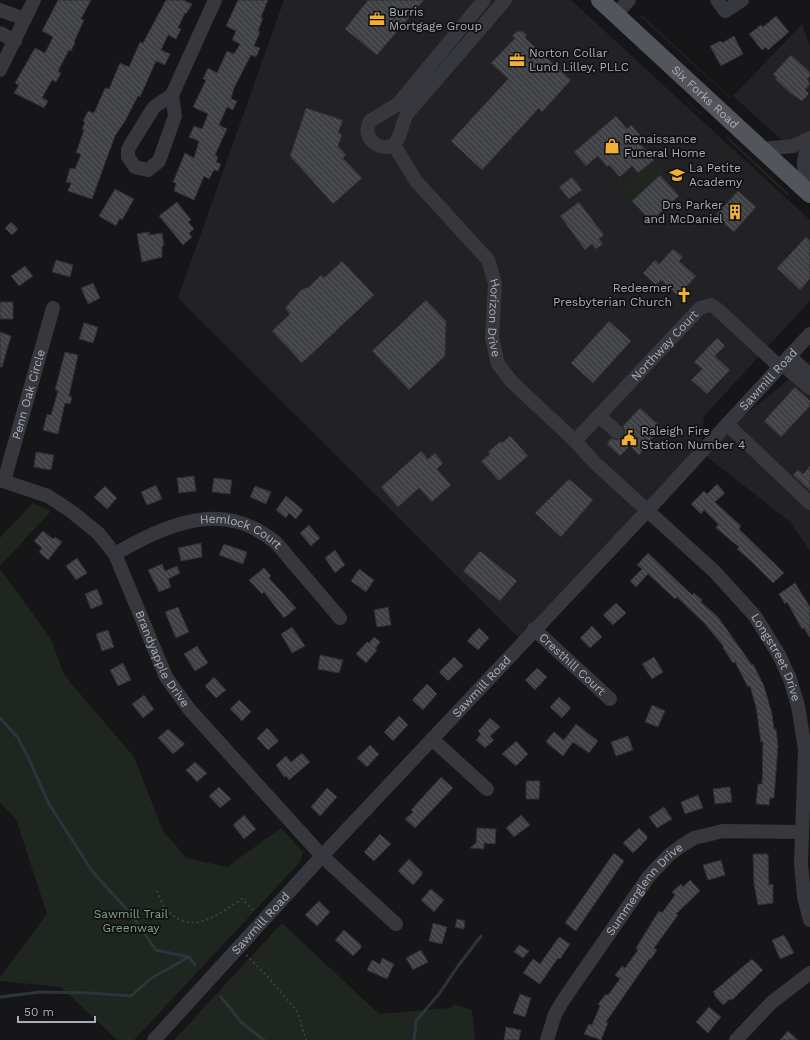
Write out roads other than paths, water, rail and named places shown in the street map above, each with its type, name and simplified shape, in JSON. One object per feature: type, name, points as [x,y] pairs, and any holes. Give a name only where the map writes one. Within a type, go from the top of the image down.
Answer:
[{"type":"main road","name":"Six Forks Road","points":[[600,0],[808,192]]},
{"type":"street","points":[[0,70],[34,0]]},
{"type":"street","points":[[172,94],[175,116],[159,160],[148,170],[135,167],[128,157],[128,150],[154,107],[172,94],[215,0]]},
{"type":"street","points":[[484,0],[398,104],[370,121],[367,129],[370,140],[379,146],[384,147],[394,145],[401,134],[403,122],[407,114],[505,0]]},
{"type":"street","points":[[616,14],[629,0]]},
{"type":"street","points":[[717,0],[725,11],[742,0]]},
{"type":"street","points":[[0,10],[25,19]]},
{"type":"street","points":[[0,33],[15,41]]},
{"type":"street","points":[[762,149],[792,146],[810,139]]},
{"type":"street","points":[[808,192],[804,161],[810,139]]},
{"type":"street","name":"Horizon Drive","points":[[394,145],[416,181],[488,260],[495,283],[492,338],[498,364],[512,382],[575,441],[596,463],[648,510]]},
{"type":"street","name":"Northway Court","points":[[575,441],[686,320],[700,308],[711,305],[784,362]]},
{"type":"street","name":"Penn Oak Circle","points":[[2,481],[52,308]]},
{"type":"street","name":"Sawmill Road","points":[[154,1040],[322,856],[534,629],[648,510],[810,334]]},
{"type":"street","points":[[784,362],[810,375]]},
{"type":"street","points":[[784,362],[810,388]]},
{"type":"street","points":[[599,416],[617,432]]},
{"type":"street","points":[[727,424],[810,503]]},
{"type":"street","name":"Brandyapple Drive","points":[[2,481],[48,496],[72,512],[98,533],[115,554],[166,677],[190,709],[322,856],[396,924]]},
{"type":"street","name":"Longstreet Drive","points":[[648,510],[715,572],[740,598],[766,632],[790,679],[808,749],[802,832],[801,879],[810,920]]},
{"type":"street","name":"Hemlock Court","points":[[115,554],[150,534],[181,522],[214,519],[229,520],[256,529],[275,542],[340,618]]},
{"type":"street","name":"Cresthill Court","points":[[534,629],[610,699]]},
{"type":"street","points":[[432,739],[487,789]]},
{"type":"street","name":"Summerglenn Drive","points":[[547,1040],[555,1014],[564,999],[649,876],[668,855],[694,838],[723,831],[802,832]]},
{"type":"street","points":[[736,1040],[772,1002],[810,973]]},
{"type":"waterway","points":[[0,718],[18,738],[49,804],[92,871],[130,913],[156,950],[189,957],[195,965]]},
{"type":"waterway","points":[[414,1040],[416,1021],[439,994],[481,936]]},
{"type":"waterway","points":[[0,997],[40,992],[131,996],[150,979],[189,957]]},
{"type":"waterway","points":[[221,997],[241,1022],[264,1040]]},
{"type":"place","name":"Burris Mortgage Group","points":[[377,19]]},
{"type":"place","name":"Norton Collar Lund Lilley, PLLC","points":[[517,60]]},
{"type":"place","name":"Renaissance Funeral Home","points":[[612,146]]},
{"type":"place","name":"La Petite Academy","points":[[677,175]]},
{"type":"place","name":"Drs Parker and McDaniel","points":[[735,212]]},
{"type":"place","name":"Redeemer Presbyterian Church","points":[[684,295]]},
{"type":"place","name":"Raleigh Fire Station Number 4","points":[[629,438]]},
{"type":"park label","name":"Sawmill Trail Greenway","points":[[131,921]]}]
